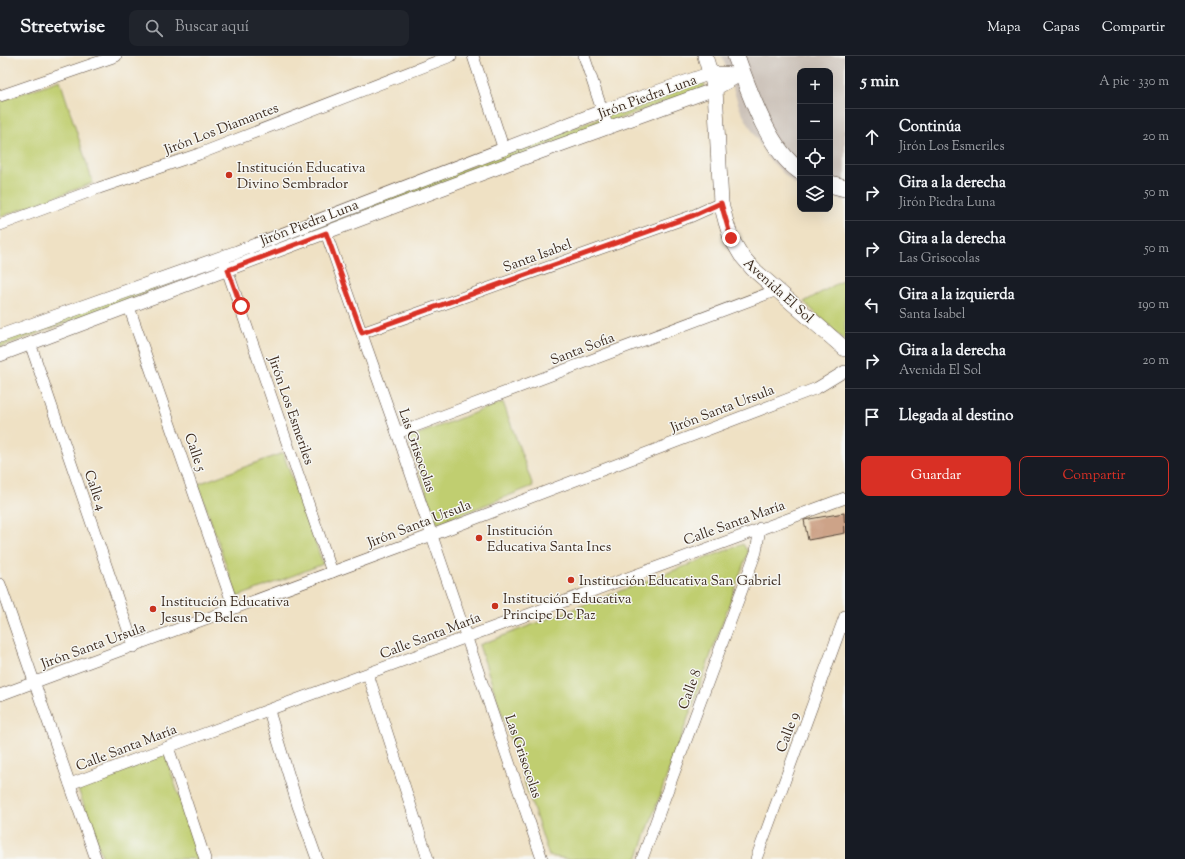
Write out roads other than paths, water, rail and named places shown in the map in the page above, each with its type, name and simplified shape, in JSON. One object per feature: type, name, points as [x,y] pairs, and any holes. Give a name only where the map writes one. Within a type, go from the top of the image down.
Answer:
[{"type":"main road","name":"Avenida El Sol","points":[[705,56],[715,89],[721,203],[731,238],[741,255],[777,290],[845,350]]},
{"type":"main road","points":[[736,56],[742,74],[771,136],[783,155],[797,168]]},
{"type":"main road","points":[[833,185],[845,188]]},
{"type":"street","points":[[0,96],[116,56]]},
{"type":"street","name":"Jirón Los Diamantes","points":[[0,224],[199,154],[451,56]]},
{"type":"street","points":[[473,56],[504,150]]},
{"type":"street","points":[[584,56],[608,128]]},
{"type":"street","name":"Jirón Piedra Luna","points":[[0,336],[223,257],[602,111],[711,72],[742,74]]},
{"type":"street","name":"Jirón Piedra Luna","points":[[0,355],[715,89],[742,74]]},
{"type":"street","name":"Santa Isabel","points":[[362,333],[692,216],[721,203]]},
{"type":"street","name":"Las Grisocolas","points":[[326,233],[397,433],[542,859]]},
{"type":"street","name":"Jirón Los Esmeriles","points":[[223,257],[332,572]]},
{"type":"street","name":"Santa Sofia","points":[[397,433],[777,290]]},
{"type":"street","name":"Calle 5","points":[[129,307],[234,608]]},
{"type":"street","name":"Calle 4","points":[[30,343],[134,647]]},
{"type":"street","name":"Jirón Santa Ursula","points":[[0,695],[134,647],[818,388],[845,371]]},
{"type":"street","name":"Calle Santa María","points":[[70,784],[760,528],[845,498]]},
{"type":"street","name":"Calle 8","points":[[642,859],[756,552],[760,528]]},
{"type":"street","points":[[0,584],[96,859]]},
{"type":"street","name":"Calle 9","points":[[756,859],[845,616]]},
{"type":"street","points":[[368,674],[428,859]]},
{"type":"street","points":[[269,711],[298,806],[317,859]]},
{"type":"street","points":[[168,747],[205,859]]},
{"type":"place","name":"Institución Educativa Divino Sembrador","points":[[229,175]]},
{"type":"place","name":"Institución Educativa Santa Ines","points":[[479,538]]},
{"type":"place","name":"Institución Educativa San Gabriel","points":[[571,580]]},
{"type":"place","name":"Institución Educativa Principe De Paz","points":[[495,606]]},
{"type":"place","name":"Institución Educativa Jesus De Belen","points":[[153,609]]}]
